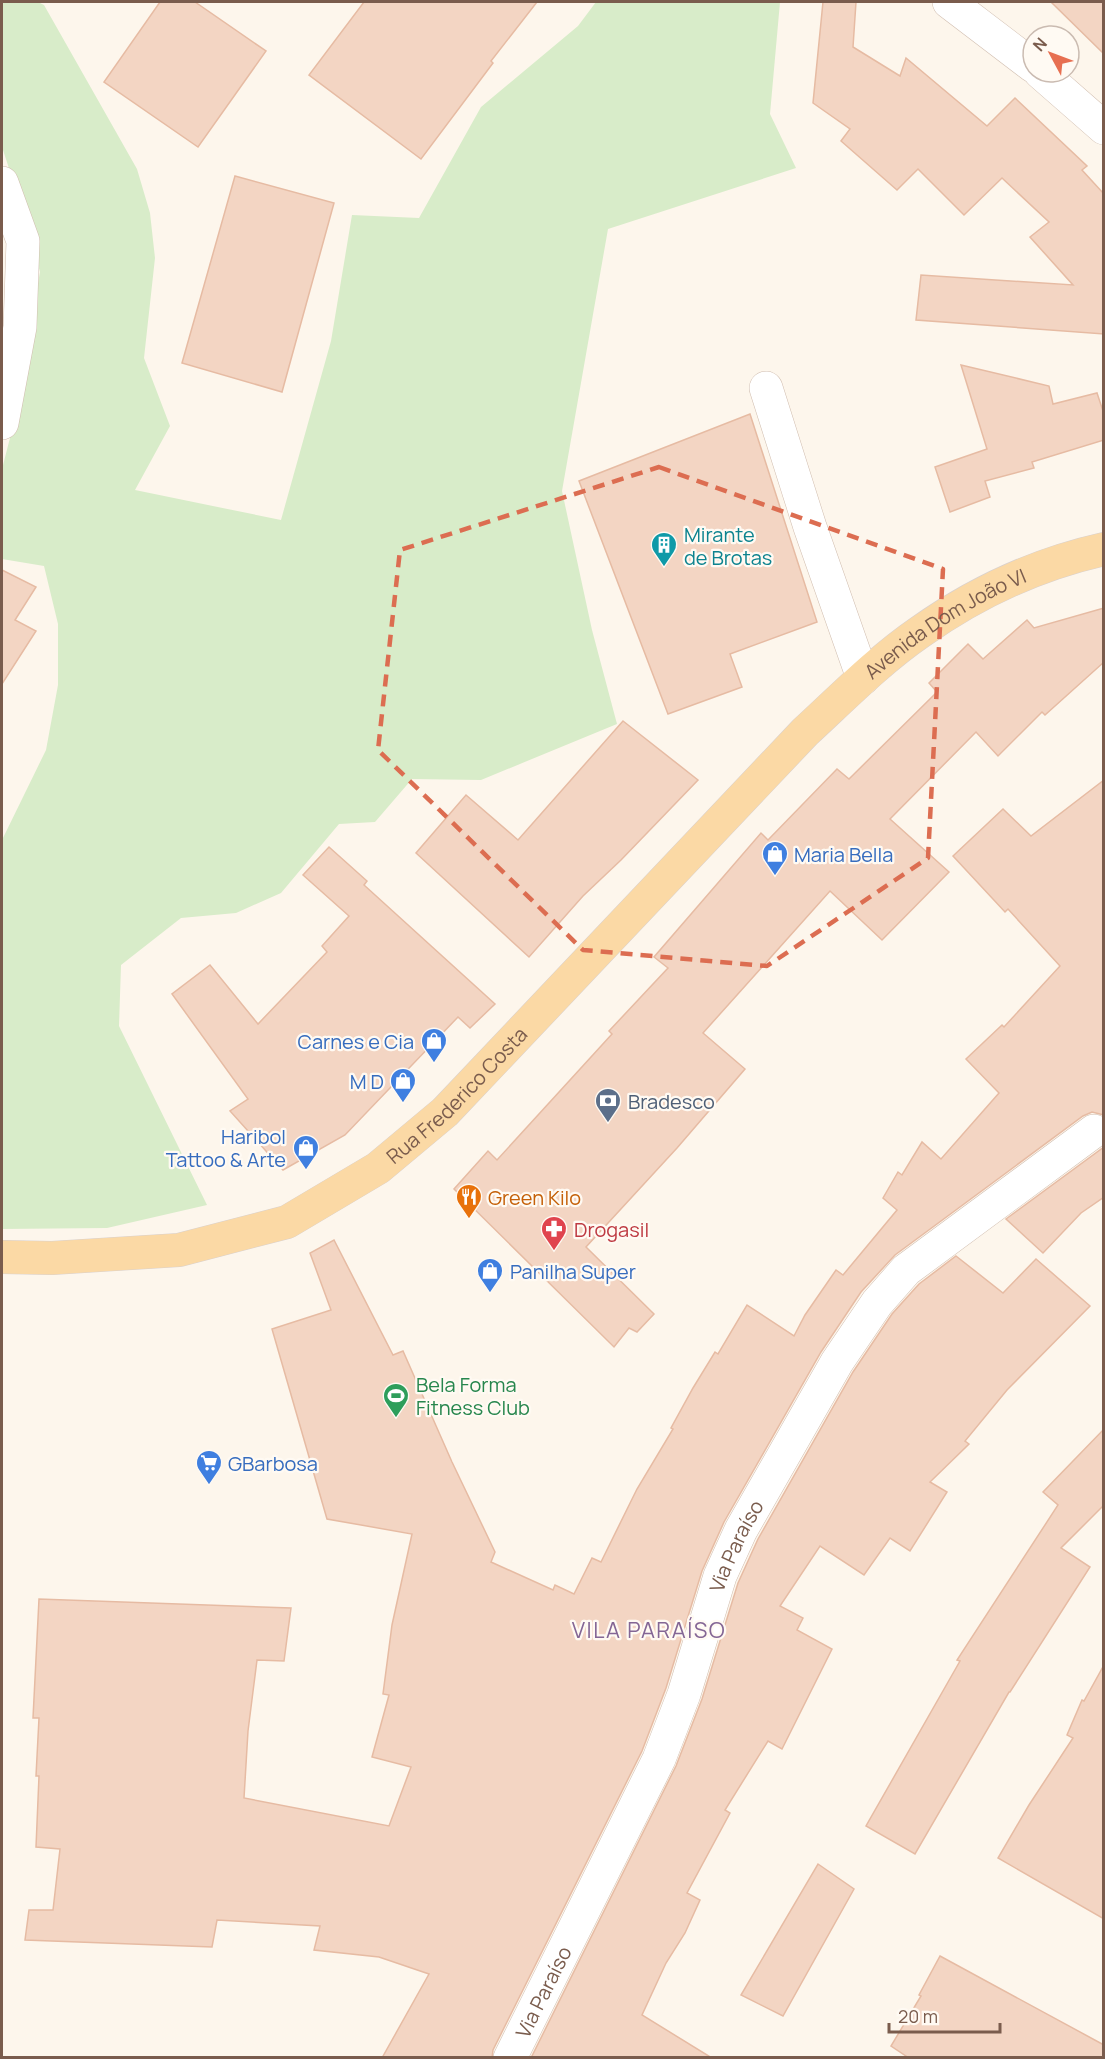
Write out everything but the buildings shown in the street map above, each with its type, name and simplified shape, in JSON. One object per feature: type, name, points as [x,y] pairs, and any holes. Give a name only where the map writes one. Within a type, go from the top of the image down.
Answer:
[{"type":"main road","name":"Avenida Dom João VI","points":[[806,732],[863,678],[920,632],[986,591],[1043,566],[1104,549]]},
{"type":"main road","name":"Rua Frederico Costa","points":[[2,1257],[52,1258],[179,1250],[287,1222],[378,1168],[445,1112],[806,732]]},
{"type":"street","points":[[949,2],[1021,57]]},
{"type":"street","points":[[1054,84],[1104,128]]},
{"type":"street","points":[[2,183],[23,241],[21,327],[2,423]]},
{"type":"street","points":[[766,388],[810,527],[863,678]]},
{"type":"street","name":"Via Paraíso","points":[[510,2058],[659,1759],[684,1694],[720,1576],[741,1530],[837,1362],[877,1303],[906,1270],[1094,1131]]},
{"type":"highlighted area","points":[[659,467],[943,569],[928,858],[767,966],[583,950],[378,750],[400,550]]},
{"type":"green space","points":[[2,2],[38,2],[44,5],[137,169],[150,213],[155,258],[144,358],[170,426],[135,490],[281,520],[331,341],[352,215],[419,218],[481,107],[578,26],[596,2],[780,2],[770,114],[796,168],[608,229],[562,491],[592,630],[617,724],[481,780],[412,779],[375,822],[339,824],[281,893],[236,913],[181,918],[121,965],[119,1026],[207,1205],[107,1228],[2,1229],[2,840],[46,750],[58,685],[58,624],[44,566],[2,559],[2,469],[11,434],[40,272],[2,147]]},
{"type":"place","name":"Mirante de Brotas","points":[[664,568]]},
{"type":"place","name":"Maria Bella","points":[[775,877]]},
{"type":"place","name":"Carnes e Cia","points":[[434,1064]]},
{"type":"place","name":"M D","points":[[403,1104]]},
{"type":"place","name":"Bradesco","points":[[608,1124]]},
{"type":"place","name":"Haribol Tattoo & Arte","points":[[306,1171]]},
{"type":"place","name":"Green Kilo","points":[[469,1220]]},
{"type":"place","name":"Drogasil","points":[[554,1252]]},
{"type":"place","name":"Panilha Super","points":[[490,1294]]},
{"type":"place","name":"Bela Forma Fitness Club","points":[[396,1419]]},
{"type":"place","name":"GBarbosa","points":[[209,1486]]},
{"type":"district","name":"VILA PARAÍSO","points":[[649,1630]]}]
